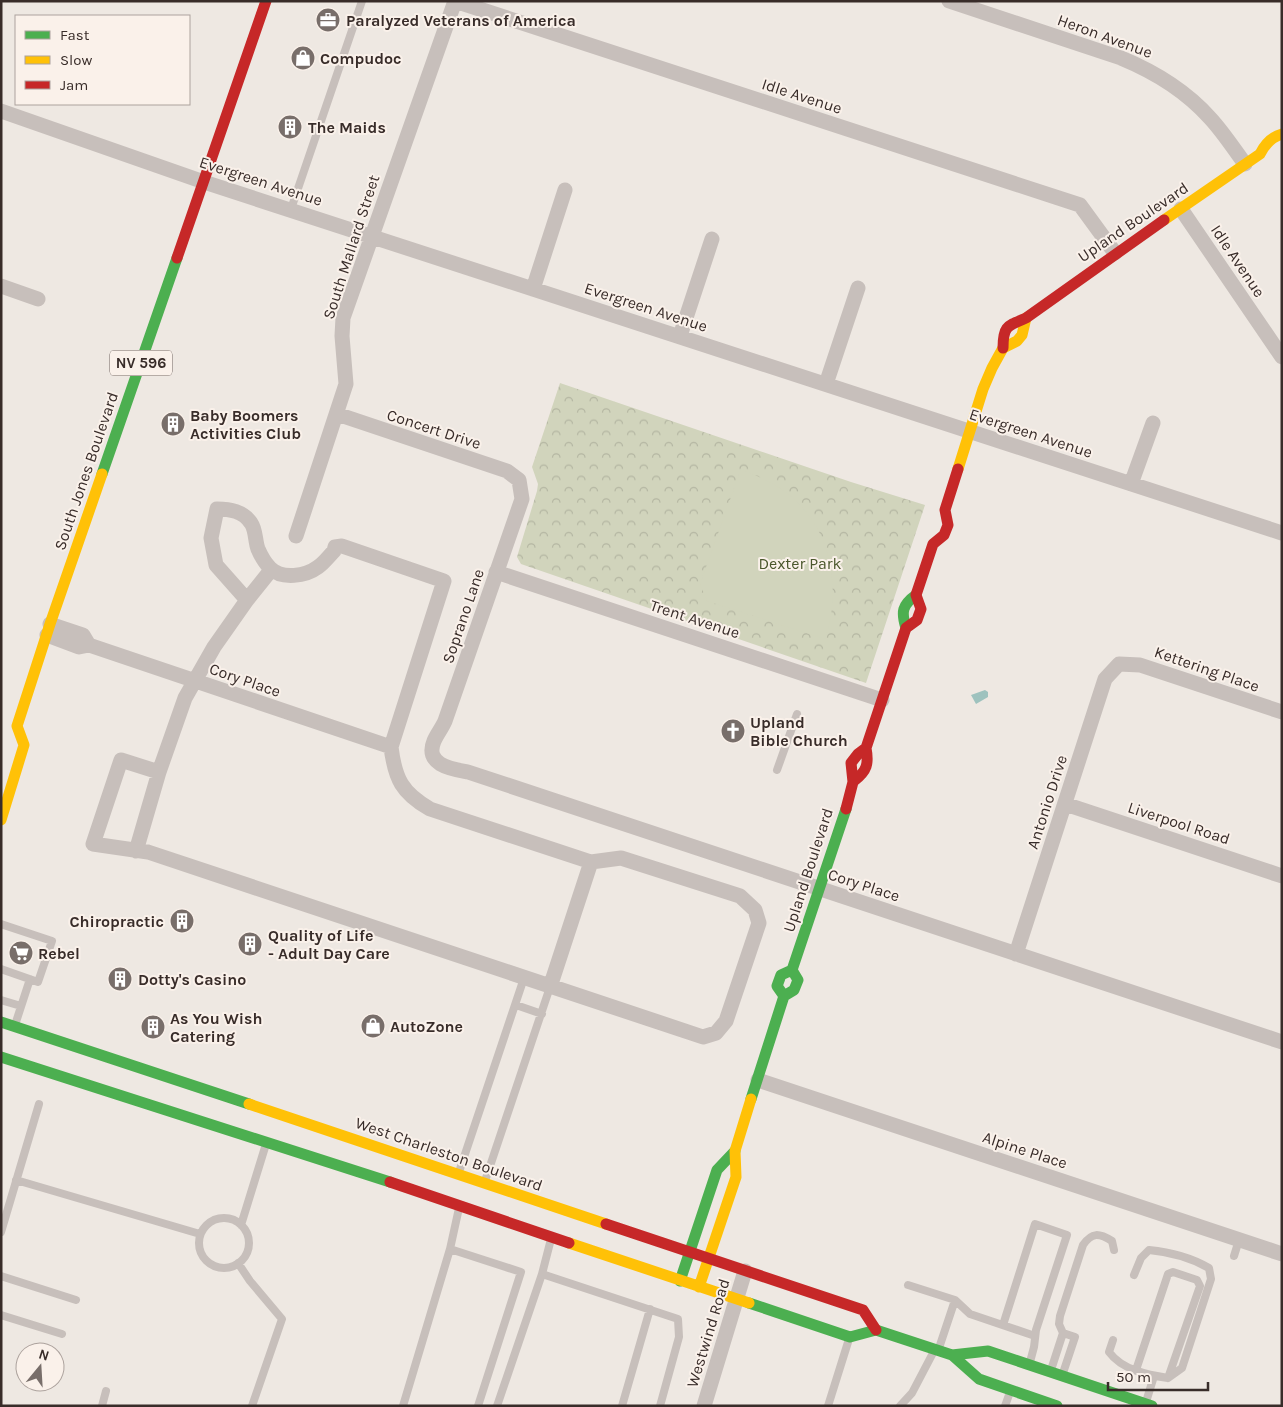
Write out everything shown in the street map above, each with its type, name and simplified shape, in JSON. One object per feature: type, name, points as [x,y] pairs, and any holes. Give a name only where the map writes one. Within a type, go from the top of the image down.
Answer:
[{"type":"main road","name":"South Jones Boulevard","points":[[1,820],[24,745],[13,728],[266,1]]},
{"type":"main road","name":"Upland Boulevard","points":[[1260,154],[1267,141],[1282,134]]},
{"type":"main road","name":"Upland Boulevard","points":[[906,628],[902,615],[905,603],[916,595],[933,544],[931,525],[945,510],[984,389],[1003,348],[1003,334],[1010,325],[1026,318],[1115,253],[1260,154],[1276,152]]},
{"type":"main road","name":"Upland Boulevard","points":[[933,544],[944,535],[948,525],[945,510]]},
{"type":"main road","name":"Upland Boulevard","points":[[854,781],[866,772],[869,762],[866,748],[906,628],[917,620],[921,609],[916,595]]},
{"type":"main road","name":"Upland Boulevard","points":[[699,1287],[736,1177],[735,1151],[784,996],[777,986],[781,975],[792,970],[819,889],[854,781],[850,765],[853,756],[866,748]]},
{"type":"main road","name":"West Charleston Boulevard","points":[[1,1022],[383,1148],[863,1310],[876,1330]]},
{"type":"main road","points":[[1,1057],[267,1142],[850,1337],[876,1330],[952,1355],[988,1351],[1029,1365],[1049,1378],[1062,1376],[1149,1405]]},
{"type":"main road","points":[[373,1177],[383,1148]]},
{"type":"main road","name":"Upland Boulevard","points":[[680,1281],[717,1170],[735,1151]]},
{"type":"main road","points":[[952,1355],[979,1379],[1012,1385],[1058,1406]]},
{"type":"main road","points":[[1062,1376],[1097,1399]]},
{"type":"street","name":"South Mallard Street","points":[[296,536],[346,384],[342,336],[343,318],[455,1]]},
{"type":"street","name":"Idle Avenue","points":[[455,1],[1080,205],[1115,253]]},
{"type":"street","name":"Heron Avenue","points":[[949,1],[1121,58],[1148,69],[1198,105],[1245,164]]},
{"type":"street","name":"Evergreen Avenue","points":[[1,111],[204,182],[1282,533]]},
{"type":"street","points":[[533,289],[565,190]]},
{"type":"street","name":"Idle Avenue","points":[[1181,209],[1282,357]]},
{"type":"street","points":[[680,336],[712,239]]},
{"type":"street","points":[[1,286],[38,299]]},
{"type":"street","points":[[826,384],[858,288]]},
{"type":"street","name":"Concert Drive","points":[[336,414],[507,472],[520,480]]},
{"type":"street","points":[[1131,484],[1153,422]]},
{"type":"street","name":"Soprano Lane","points":[[436,760],[432,755],[432,744],[445,720],[522,499],[520,480]]},
{"type":"street","points":[[159,772],[121,760],[93,844],[148,852],[703,1037],[716,1033],[726,1021],[759,922],[755,910],[740,896],[621,858],[591,862],[430,809],[414,800],[403,787],[394,770],[391,748],[444,581],[342,546],[335,547],[334,551],[317,568],[298,576],[279,574],[271,570],[263,559],[257,546],[252,523],[242,514],[230,509],[217,509],[211,538],[216,565],[247,600]]},
{"type":"street","points":[[136,850],[159,772],[185,698],[214,647],[271,570]]},
{"type":"street","name":"Trent Avenue","points":[[496,572],[882,700]]},
{"type":"street","name":"Cory Place","points":[[49,629],[83,635],[89,645],[391,748]]},
{"type":"street","name":"Kettering Place","points":[[1119,664],[1140,665],[1282,712]]},
{"type":"street","name":"Antonio Drive","points":[[1016,954],[1105,680],[1119,664]]},
{"type":"street","name":"Cory Place","points":[[436,760],[450,769],[468,772],[1282,1042]]},
{"type":"street","name":"Liverpool Road","points":[[1065,804],[1282,876]]},
{"type":"street","points":[[550,987],[591,862]]},
{"type":"street","name":"Alpine Place","points":[[758,1080],[1282,1254]]},
{"type":"street","name":"Westwind Road","points":[[704,1406],[745,1271]]},
{"type":"lane","points":[[291,210],[362,1]]},
{"type":"lane","points":[[777,770],[797,714]]},
{"type":"lane","points":[[1,924],[52,941],[38,982],[1,970]]},
{"type":"lane","points":[[458,1174],[524,978]]},
{"type":"lane","points":[[15,1027],[30,979]]},
{"type":"lane","points":[[484,1183],[550,987]]},
{"type":"lane","points":[[1,1000],[21,1006]]},
{"type":"lane","points":[[516,1005],[542,1014]]},
{"type":"lane","points":[[1,1232],[39,1104]]},
{"type":"lane","points":[[241,1225],[267,1142]]},
{"type":"lane","points":[[16,1180],[200,1234]]},
{"type":"lane","points":[[403,1406],[450,1249],[460,1206]]},
{"type":"lane","points":[[218,1219],[234,1220],[241,1225],[248,1237],[249,1245],[244,1258],[238,1263],[224,1268],[216,1267],[209,1263],[200,1250],[200,1234],[211,1222],[218,1219]]},
{"type":"lane","points":[[1003,1325],[1035,1224],[1067,1235],[1036,1330],[1029,1365]]},
{"type":"lane","points":[[1049,1378],[1063,1333],[1059,1324],[1060,1316],[1083,1245],[1093,1235],[1102,1235],[1112,1241],[1114,1250]]},
{"type":"lane","points":[[497,1406],[542,1274],[551,1237]]},
{"type":"lane","points":[[1234,1256],[1239,1240]]},
{"type":"lane","points":[[450,1249],[521,1272],[478,1406]]},
{"type":"lane","points":[[1113,1340],[1109,1352],[1114,1360],[1124,1366],[1154,1376],[1168,1378],[1182,1368],[1211,1279],[1209,1268],[1199,1262],[1164,1251],[1149,1250],[1141,1258],[1134,1275]]},
{"type":"lane","points":[[238,1263],[250,1281],[282,1319],[252,1406]]},
{"type":"lane","points":[[1136,1370],[1168,1274],[1173,1272],[1198,1280],[1200,1286],[1168,1378]]},
{"type":"lane","points":[[542,1274],[678,1319],[679,1337],[660,1406]]},
{"type":"lane","points":[[1,1276],[76,1300]]},
{"type":"lane","points":[[908,1285],[955,1300],[970,1314],[1035,1336]]},
{"type":"lane","points":[[900,1406],[912,1392],[936,1350],[955,1300]]},
{"type":"lane","points":[[622,1406],[650,1310]]},
{"type":"lane","points":[[1,1315],[62,1334]]},
{"type":"lane","points":[[1062,1376],[1075,1336],[1063,1333]]},
{"type":"lane","points":[[828,1406],[850,1337]]},
{"type":"lane","points":[[1149,1405],[1154,1376]]},
{"type":"lane","points":[[1005,1406],[1012,1385]]},
{"type":"lane","points":[[102,1406],[106,1391]]},
{"type":"green space","name":"Dexter Park","points":[[560,383],[851,482],[925,505],[866,683],[521,564],[517,557],[538,484],[532,467]]},
{"type":"green space","points":[[741,469],[760,477],[788,494],[803,508],[815,524],[824,542],[829,560],[833,600],[825,639],[707,601],[700,584]]},
{"type":"water","points":[[985,690],[988,692],[988,697],[976,704],[971,695]]},
{"type":"traffic: fast","points":[[102,474],[177,258]]},
{"type":"traffic: fast","points":[[906,628],[903,618],[904,609],[908,602],[916,595]]},
{"type":"traffic: fast","points":[[784,996],[777,986],[781,975],[792,970],[846,809]]},
{"type":"traffic: fast","points":[[751,1099],[784,996],[794,990],[798,980],[792,970]]},
{"type":"traffic: fast","points":[[1,1022],[249,1104]]},
{"type":"traffic: fast","points":[[1,1057],[390,1182]]},
{"type":"traffic: fast","points":[[680,1281],[717,1170],[735,1151]]},
{"type":"traffic: fast","points":[[749,1303],[850,1337],[876,1330],[952,1355],[979,1379],[1057,1406]]},
{"type":"traffic: fast","points":[[952,1355],[988,1351],[1152,1406]]},
{"type":"traffic: slow","points":[[1164,220],[1260,154],[1269,141],[1282,134]]},
{"type":"traffic: slow","points":[[958,469],[983,389],[992,368],[1003,348],[1017,341],[1022,335],[1026,318]]},
{"type":"traffic: slow","points":[[1,820],[24,745],[17,726],[102,474]]},
{"type":"traffic: slow","points":[[699,1287],[736,1177],[735,1151],[751,1099]]},
{"type":"traffic: slow","points":[[249,1104],[606,1224]]},
{"type":"traffic: slow","points":[[569,1243],[749,1303]]},
{"type":"traffic: jam","points":[[177,258],[266,1]]},
{"type":"traffic: jam","points":[[1003,348],[1005,331],[1010,325],[1026,318],[1164,220]]},
{"type":"traffic: jam","points":[[854,781],[862,774],[866,767],[866,748],[906,628],[917,620],[921,609],[916,595],[933,544],[944,535],[948,525],[945,510],[958,469]]},
{"type":"traffic: jam","points":[[846,809],[853,782],[851,763],[866,748]]},
{"type":"traffic: jam","points":[[390,1182],[569,1243]]},
{"type":"traffic: jam","points":[[606,1224],[863,1310],[876,1330]]},
{"type":"place","name":"Paralyzed Veterans of America","points":[[328,20]]},
{"type":"place","name":"Compudoc","points":[[303,58]]},
{"type":"place","name":"The Maids","points":[[290,127]]},
{"type":"place","name":"Baby Boomers Activities Club","points":[[173,424]]},
{"type":"place","name":"Upland Bible Church","points":[[733,731]]},
{"type":"place","name":"Chiropractic","points":[[182,921]]},
{"type":"place","name":"Quality of Life - Adult Day Care","points":[[250,944]]},
{"type":"place","name":"Rebel","points":[[21,953]]},
{"type":"place","name":"Dotty's Casino","points":[[120,979]]},
{"type":"place","name":"AutoZone","points":[[373,1026]]},
{"type":"place","name":"As You Wish Catering","points":[[153,1027]]}]
